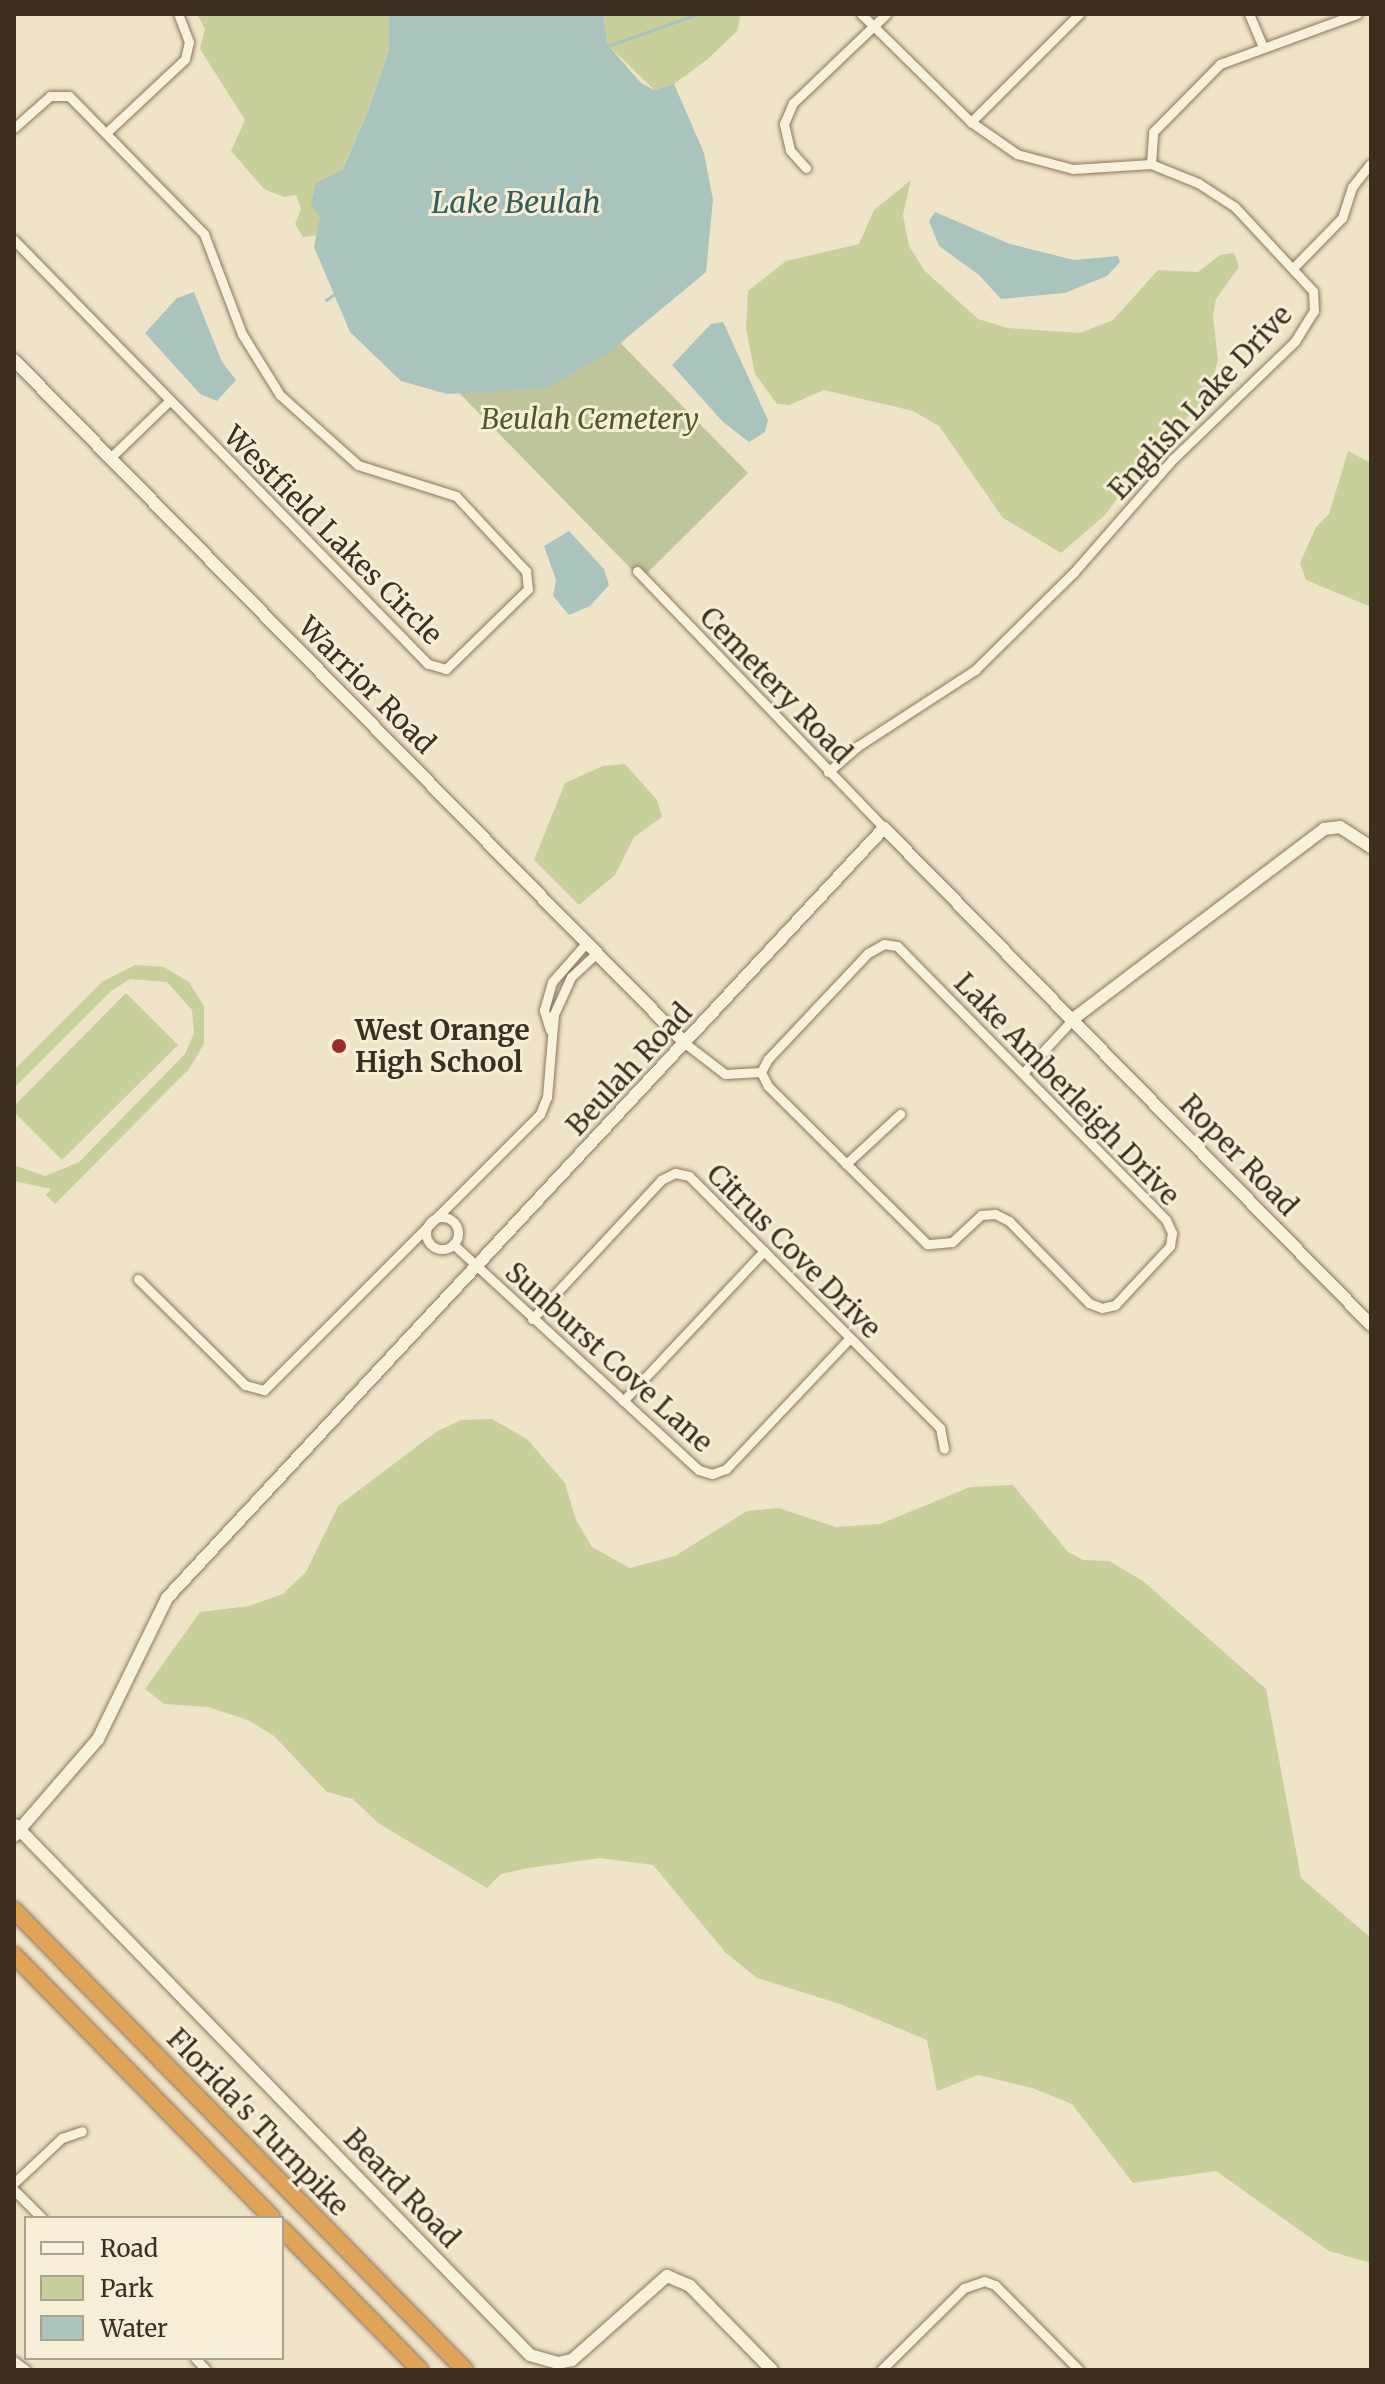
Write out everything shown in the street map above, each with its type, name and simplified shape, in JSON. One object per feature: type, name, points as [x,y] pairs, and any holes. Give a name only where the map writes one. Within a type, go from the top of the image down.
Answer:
[{"type":"highway","name":"Florida's Turnpike","points":[[14,1910],[465,2370]]},
{"type":"highway","name":"Florida's Turnpike","points":[[14,1955],[270,2216]]},
{"type":"highway","name":"Florida's Turnpike","points":[[284,2231],[420,2370]]},
{"type":"street","points":[[106,133],[185,59],[189,42],[178,14]]},
{"type":"street","name":"English Lake Drive","points":[[828,772],[858,746],[975,670],[1074,572],[1173,459],[1295,341],[1314,311],[1313,291],[1294,267],[1235,207],[1198,183],[1151,164],[1073,169],[1017,154],[971,122],[861,14]]},
{"type":"street","points":[[806,168],[790,150],[784,124],[793,103],[886,14]]},
{"type":"street","points":[[971,122],[1079,14]]},
{"type":"street","points":[[1249,14],[1263,47]]},
{"type":"street","points":[[1151,164],[1153,132],[1220,64],[1357,14]]},
{"type":"street","name":"Westfield Lakes Circle","points":[[14,128],[50,96],[69,96],[204,234],[242,334],[280,395],[358,465],[456,496],[526,571],[528,589],[446,669],[428,664],[168,402],[14,240]]},
{"type":"street","points":[[1294,267],[1342,218],[1352,187],[1370,164]]},
{"type":"street","name":"Warrior Road","points":[[14,360],[686,1044]]},
{"type":"street","points":[[110,458],[168,402]]},
{"type":"street","name":"Cemetery Road","points":[[637,571],[884,828]]},
{"type":"street","points":[[1023,1073],[1073,1019],[1324,829],[1340,827],[1371,847]]},
{"type":"street","points":[[884,828],[1073,1019]]},
{"type":"street","name":"Beulah Road","points":[[16,1830],[98,1739],[167,1598],[884,828]]},
{"type":"street","points":[[138,1279],[258,1392],[540,1114],[547,1097],[550,1030],[545,999],[552,982],[587,942]]},
{"type":"street","name":"Lake Amberleigh Drive","points":[[884,944],[897,946],[1166,1220],[1172,1233],[1170,1246],[1115,1305],[1102,1308],[1089,1303],[1009,1221],[995,1214],[981,1215],[952,1242],[927,1244],[768,1086],[761,1072],[868,953],[884,944]]},
{"type":"street","points":[[550,1030],[563,990],[597,953]]},
{"type":"street","name":"Roper Road","points":[[1073,1019],[1371,1325]]},
{"type":"street","points":[[686,1044],[725,1074],[761,1072]]},
{"type":"street","points":[[846,1164],[900,1114]]},
{"type":"street","name":"Citrus Cove Drive","points":[[532,1319],[661,1180],[675,1173],[689,1176],[940,1428],[944,1449]]},
{"type":"street","points":[[442,1217],[453,1221],[458,1233],[453,1244],[442,1249],[430,1245],[425,1233],[430,1222],[442,1217]]},
{"type":"street","name":"Sunburst Cove Lane","points":[[453,1244],[699,1470],[712,1474],[726,1469],[850,1338]]},
{"type":"street","points":[[623,1401],[764,1251]]},
{"type":"street","name":"Beard Road","points":[[16,1830],[530,2355],[558,2363],[572,2360],[667,2276],[690,2286],[772,2370]]},
{"type":"street","points":[[14,2183],[62,2138],[82,2131]]},
{"type":"street","points":[[14,2190],[40,2216]]},
{"type":"street","points":[[884,2369],[964,2288],[984,2281],[995,2285],[1079,2370]]},
{"type":"street","points":[[14,2361],[26,2370]]},
{"type":"green space","points":[[197,14],[389,14],[389,50],[367,114],[320,217],[320,235],[303,237],[295,224],[301,209],[296,195],[284,197],[264,189],[231,151],[245,120],[200,49],[205,29]]},
{"type":"green space","points":[[603,14],[741,14],[737,31],[708,59],[674,84],[654,90],[608,45]]},
{"type":"green space","points":[[911,180],[903,215],[909,246],[925,271],[978,319],[1008,328],[1080,333],[1113,320],[1158,270],[1198,272],[1220,255],[1234,253],[1239,267],[1216,299],[1213,316],[1218,360],[1209,395],[1146,460],[1105,515],[1061,553],[1003,518],[939,426],[913,411],[824,390],[789,405],[777,404],[755,374],[746,329],[748,291],[786,261],[859,244],[874,210]]},
{"type":"green space","name":"Beulah Cemetery","points":[[536,257],[748,473],[641,579],[429,362]]},
{"type":"green space","points":[[1348,451],[1371,463],[1371,607],[1306,580],[1300,563],[1316,527],[1329,514]]},
{"type":"green space","points":[[625,764],[657,800],[662,817],[634,837],[615,875],[579,905],[534,860],[565,783],[603,766]]},
{"type":"green space","points":[[135,965],[164,967],[189,982],[204,1006],[204,1044],[189,1069],[55,1204],[46,1195],[51,1189],[14,1181],[14,1165],[45,1176],[79,1162],[185,1054],[194,1033],[192,1010],[167,982],[130,979],[111,991],[14,1088],[14,1070],[102,982]]},
{"type":"green space","points":[[126,993],[178,1045],[62,1160],[14,1112],[14,1106]]},
{"type":"green space","points":[[492,1419],[527,1439],[565,1483],[576,1520],[592,1547],[630,1568],[675,1556],[747,1511],[779,1508],[836,1527],[880,1524],[970,1487],[1013,1485],[1068,1552],[1083,1560],[1109,1561],[1143,1581],[1266,1689],[1301,1878],[1371,1938],[1371,2263],[1329,2251],[1216,2171],[1133,2183],[1072,2104],[1032,2088],[978,2075],[937,2091],[927,2040],[840,2004],[757,1978],[726,1953],[653,1865],[600,1858],[501,1874],[487,1888],[378,1823],[353,1799],[327,1792],[274,1736],[248,1720],[208,1707],[164,1704],[145,1689],[200,1612],[249,1606],[283,1594],[306,1572],[338,1506],[436,1432],[461,1420]]},
{"type":"water","name":"Lake Beulah","points":[[389,14],[603,14],[608,45],[641,83],[654,90],[674,84],[704,153],[713,200],[706,272],[606,355],[544,389],[447,394],[401,381],[350,332],[314,247],[320,217],[311,204],[316,183],[342,170],[367,114],[389,50]]},
{"type":"water","points":[[935,212],[1010,244],[1074,260],[1118,256],[1120,262],[1107,276],[1065,293],[1001,299],[979,275],[939,246],[929,221]]},
{"type":"water","points":[[194,292],[222,362],[236,380],[217,401],[200,394],[145,333],[177,298]]},
{"type":"water","points":[[723,322],[768,420],[765,432],[749,442],[723,422],[672,365],[711,324]]},
{"type":"water","points":[[569,531],[604,569],[609,585],[590,606],[569,615],[553,596],[556,580],[544,546]]},
{"type":"waterway","points":[[607,46],[698,14]]},
{"type":"waterway","points":[[326,300],[336,293]]},
{"type":"place","name":"West Orange High School","points":[[339,1046]]}]
